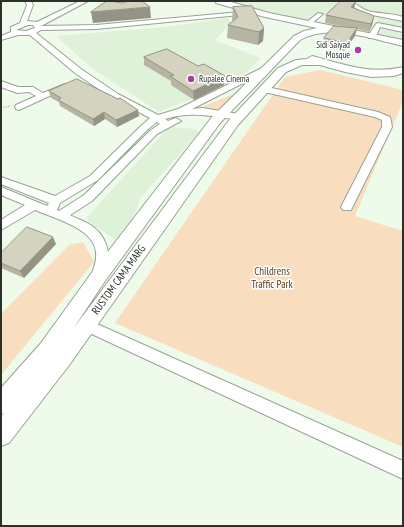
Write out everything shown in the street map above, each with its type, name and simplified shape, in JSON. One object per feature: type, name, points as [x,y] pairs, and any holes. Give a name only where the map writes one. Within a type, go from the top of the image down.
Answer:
[{"type":"main road","points":[[222,1],[237,7],[282,18],[403,43]]},
{"type":"main road","points":[[282,18],[296,27],[298,32],[298,47],[322,62],[403,83]]},
{"type":"main road","name":"RUSTOM CAMA MARG","points":[[1,404],[48,349],[99,276],[228,118],[265,70],[298,47],[303,34],[313,31],[340,30]]},
{"type":"main road","name":"RUSTOM CAMA MARG","points":[[1,435],[63,358],[86,326],[228,118],[263,89],[282,70],[290,65],[300,62],[322,62]]},
{"type":"main road","points":[[369,74],[387,74],[403,70]]},
{"type":"street","points":[[23,23],[30,5],[28,1]]},
{"type":"street","points":[[2,37],[16,33],[31,32],[39,26],[85,1]]},
{"type":"street","points":[[349,1],[360,10],[380,15],[393,15],[403,19]]},
{"type":"street","points":[[220,14],[237,7]]},
{"type":"street","points":[[16,33],[13,31],[13,28],[23,23],[39,26],[96,27],[254,11]]},
{"type":"street","points":[[309,23],[320,14]]},
{"type":"street","points":[[372,36],[378,25],[403,30]]},
{"type":"street","points":[[31,32],[87,77],[115,96],[167,124]]},
{"type":"street","points":[[56,201],[94,178],[145,127],[157,118],[177,112],[265,70]]},
{"type":"street","points":[[19,107],[87,77]]},
{"type":"street","points":[[1,84],[17,90],[30,88],[43,96]]},
{"type":"street","points":[[263,89],[378,115],[387,119],[387,127],[348,208]]},
{"type":"street","points":[[177,112],[202,111],[228,118]]},
{"type":"street","points":[[55,214],[88,198],[154,132],[167,124],[179,120],[228,118]]},
{"type":"street","points":[[1,180],[56,201]]},
{"type":"street","points":[[1,191],[84,226],[95,235],[102,246],[104,258],[99,276]]},
{"type":"street","points":[[55,214],[56,201]]},
{"type":"street","points":[[1,226],[34,205]]},
{"type":"street","points":[[86,326],[403,470]]},
{"type":"shaded area","points":[[229,1],[342,1],[330,13],[317,14],[308,21],[242,6]]},
{"type":"shaded area","points":[[354,1],[403,1],[403,41],[369,35],[373,29],[372,25],[379,14],[362,9]]},
{"type":"shaded area","points":[[227,18],[231,22],[215,40],[261,58],[238,80],[159,112],[93,69],[56,36],[165,27]]},
{"type":"shaded area","points":[[169,127],[196,129],[199,133],[141,197],[134,216],[117,241],[88,221],[87,217]]},
{"type":"green space","name":"Childrens Traffic Park","points":[[320,70],[403,90],[403,101],[355,216],[403,231],[403,447],[115,323],[285,77]]},
{"type":"green space","points":[[236,93],[217,111],[194,110]]},
{"type":"green space","points":[[83,242],[94,262],[1,375],[1,314],[69,245]]},
{"type":"building","points":[[107,1],[123,3],[128,1],[142,1],[150,7],[91,12]]},
{"type":"building","points":[[341,1],[356,1],[351,7],[372,15],[374,17],[371,24],[326,15]]},
{"type":"building","points":[[252,6],[264,28],[259,32],[228,25],[238,17],[233,7]]},
{"type":"building","points":[[334,26],[357,28],[347,43],[324,38]]},
{"type":"building","points":[[167,49],[198,66],[204,64],[225,76],[193,91],[170,76],[174,75],[144,57]]},
{"type":"building","points":[[77,79],[118,99],[120,98],[138,110],[116,120],[104,112],[93,119],[58,100],[61,98],[49,91]]},
{"type":"building","points":[[27,227],[53,237],[20,271],[1,263],[1,253]]},
{"type":"place","name":"Sidi Saiyad Mosque","points":[[358,50]]},
{"type":"place","name":"Rupalee Cinema","points":[[191,79]]}]
